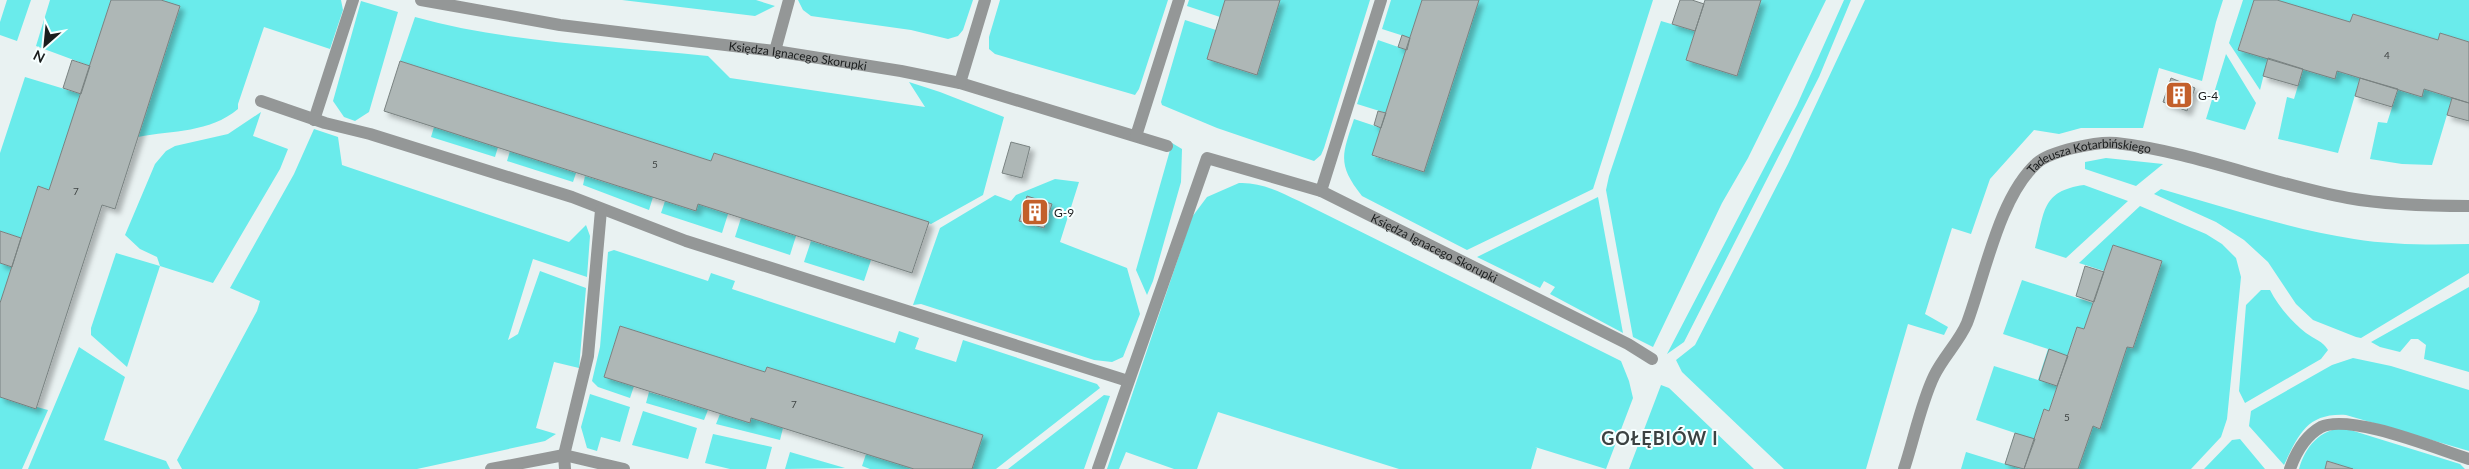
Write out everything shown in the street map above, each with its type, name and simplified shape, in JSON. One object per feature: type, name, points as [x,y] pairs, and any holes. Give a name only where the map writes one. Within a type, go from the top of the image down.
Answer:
[{"type":"street","points":[[314,120],[353,0]]},
{"type":"street","name":"Księdza Ignacego Skorupki","points":[[421,0],[560,25],[775,50],[846,61],[960,83],[1167,146]]},
{"type":"street","points":[[775,50],[789,0]]},
{"type":"street","points":[[960,83],[985,0]]},
{"type":"street","points":[[1136,136],[1179,0]]},
{"type":"street","points":[[1321,191],[1381,0]]},
{"type":"street","points":[[261,101],[314,120],[370,134],[572,198],[686,241],[1128,381],[1098,469]]},
{"type":"street","name":"Tadeusza Kotarbińskiego","points":[[1904,469],[1933,376],[1966,325],[1995,238],[2015,191],[2038,162],[2075,147],[2114,143],[2169,153],[2295,187],[2349,198],[2385,203],[2469,206]]},
{"type":"street","name":"Księdza Ignacego Skorupki","points":[[1128,381],[1207,158],[1321,191],[1628,344],[1652,359]]},
{"type":"street","points":[[565,469],[564,455],[588,356],[601,210]]},
{"type":"street","points":[[2290,469],[2295,454],[2307,438],[2322,427],[2340,424],[2362,425],[2469,460]]},
{"type":"street","points":[[491,469],[564,455],[624,469]]},
{"type":"shaded area","points":[[7,0],[31,0],[17,41],[0,35],[0,22]]},
{"type":"shaded area","points":[[50,0],[111,0],[90,66],[36,46]]},
{"type":"shaded area","points":[[161,0],[341,0],[343,10],[330,49],[264,27],[238,104],[238,109],[227,117],[203,127],[138,137],[180,7]]},
{"type":"shaded area","points":[[622,0],[756,0],[775,6],[755,16]]},
{"type":"shaded area","points":[[798,0],[973,0],[963,30],[958,36],[948,39],[911,30],[811,16],[803,10]]},
{"type":"shaded area","points":[[1000,0],[1168,0],[1139,89],[1135,95],[995,54],[989,49],[989,37]]},
{"type":"shaded area","points":[[1189,0],[1225,0],[1220,17],[1187,6]]},
{"type":"shaded area","points":[[1280,0],[1370,0],[1324,148],[1321,155],[1314,161],[1217,128],[1162,105],[1161,102],[1185,20],[1216,30],[1207,59],[1256,75]]},
{"type":"shaded area","points":[[1391,0],[1422,0],[1410,38],[1382,29]]},
{"type":"shaded area","points":[[1479,0],[1653,0],[1593,189],[1467,250],[1362,196],[1349,176],[1344,159],[1354,119],[1381,128],[1373,156],[1424,172]]},
{"type":"shaded area","points":[[1761,0],[1826,0],[1748,158],[1722,203],[1653,347],[1633,337],[1606,190],[1609,176],[1661,21],[1695,31],[1686,60],[1737,76]]},
{"type":"shaded area","points":[[1844,0],[1851,0],[1819,77],[1684,342],[1667,354],[1797,105]]},
{"type":"shaded area","points":[[1865,0],[2223,0],[2202,81],[2159,68],[2143,128],[2081,128],[2059,134],[2034,130],[1990,179],[1971,234],[1952,228],[1925,314],[1948,327],[1944,335],[1908,324],[1866,469],[1784,469],[1682,372],[1676,360],[1695,345],[1788,164]]},
{"type":"shaded area","points":[[2243,0],[2254,0],[2238,49],[2268,58],[2260,90],[2229,43]]},
{"type":"shaded area","points":[[2277,0],[2469,0],[2469,42],[2440,33],[2438,40],[2353,14],[2350,22]]},
{"type":"shaded area","points":[[361,1],[398,12],[369,112],[355,121],[344,117],[333,101]]},
{"type":"shaded area","points":[[415,17],[487,33],[523,38],[708,56],[730,78],[925,107],[909,82],[1004,117],[983,195],[931,224],[714,153],[711,161],[400,61]]},
{"type":"shaded area","points":[[1378,40],[1407,50],[1386,113],[1357,104]]},
{"type":"shaded area","points":[[2226,54],[2256,103],[2245,130],[2206,119]]},
{"type":"shaded area","points":[[2303,69],[2337,71],[2360,78],[2338,153],[2278,139],[2287,97],[2294,99]]},
{"type":"shaded area","points":[[25,77],[81,94],[49,190],[38,186],[21,238],[0,231],[0,153]]},
{"type":"shaded area","points":[[2398,89],[2421,97],[2424,89],[2452,98],[2432,165],[2402,164],[2370,159],[2378,122],[2387,123]]},
{"type":"shaded area","points":[[261,112],[253,136],[288,149],[280,169],[213,283],[160,266],[157,257],[140,249],[125,235],[155,164],[166,151],[175,146],[228,134]]},
{"type":"shaded area","points":[[434,127],[498,147],[495,157],[431,137]]},
{"type":"shaded area","points":[[314,129],[338,137],[342,165],[569,242],[586,225],[590,236],[587,277],[533,259],[508,340],[518,334],[540,271],[586,288],[579,368],[554,362],[536,428],[556,434],[545,441],[417,469],[182,469],[177,460],[257,311],[260,301],[230,288],[294,174]]},
{"type":"shaded area","points":[[1172,143],[1182,149],[1181,182],[1153,281],[1147,295],[1136,270]]},
{"type":"shaded area","points":[[510,151],[576,173],[573,182],[507,161]]},
{"type":"shaded area","points":[[2106,158],[2163,164],[2136,186],[2085,169],[2085,162]]},
{"type":"shaded area","points":[[585,176],[653,197],[649,210],[583,185]]},
{"type":"shaded area","points":[[1055,179],[1079,182],[1060,242],[1127,268],[1140,314],[1123,357],[1112,362],[1094,360],[921,304],[913,305],[940,228],[995,195],[1011,201],[1016,195]]},
{"type":"shaded area","points":[[1239,183],[1255,184],[1285,194],[1621,361],[1633,398],[1606,469],[1535,447],[1537,448],[1531,469],[1399,469],[1218,412],[1197,469],[1174,469],[1126,452],[1119,469],[1107,469],[1192,217],[1207,197]]},
{"type":"shaded area","points":[[2084,185],[2128,201],[2066,258],[2035,248],[2047,205],[2052,198],[2060,192]]},
{"type":"shaded area","points":[[2161,189],[2257,217],[2330,235],[2397,243],[2469,244],[2469,273],[2361,338],[2356,337],[2313,320],[2296,304],[2268,262],[2244,240],[2216,222],[2154,194]]},
{"type":"shaded area","points":[[1598,197],[1623,333],[1550,294],[1555,287],[1544,281],[1540,288],[1477,257]]},
{"type":"shaded area","points":[[665,201],[695,211],[698,204],[728,214],[722,233],[661,213]]},
{"type":"shaded area","points":[[2140,206],[2206,234],[2222,244],[2236,258],[2241,277],[2227,419],[2221,437],[2191,469],[2078,469],[2093,426],[2099,429],[2127,347],[2133,348],[2162,261],[2113,245],[2104,271],[2079,263]]},
{"type":"shaded area","points":[[741,218],[796,236],[790,255],[735,237]]},
{"type":"shaded area","points":[[811,241],[871,260],[864,281],[804,262]]},
{"type":"shaded area","points":[[614,250],[708,281],[711,273],[735,281],[732,289],[895,343],[899,331],[919,338],[915,349],[956,362],[963,340],[1097,384],[1100,388],[996,469],[972,469],[983,435],[767,367],[765,372],[620,326],[604,377],[634,386],[630,398],[598,387],[592,381],[600,347],[608,252]]},
{"type":"shaded area","points":[[116,253],[160,266],[127,367],[91,335],[91,328]]},
{"type":"shaded area","points":[[0,263],[12,267],[0,303]]},
{"type":"shaded area","points":[[2022,280],[2093,303],[2084,329],[2077,327],[2049,411],[2044,409],[2024,469],[1961,469],[1966,452],[2005,464],[2015,433],[1976,420],[1994,366],[2038,380],[2048,349],[2003,334]]},
{"type":"shaded area","points":[[2469,287],[2469,372],[2424,359],[2426,345],[2418,339],[2411,339],[2400,352],[2380,347],[2371,342]]},
{"type":"shaded area","points":[[2261,290],[2270,290],[2281,308],[2291,319],[2306,333],[2324,344],[2328,350],[2321,359],[2245,403],[2239,391],[2246,305]]},
{"type":"shaded area","points":[[79,347],[125,377],[104,440],[166,461],[170,469],[28,469]]},
{"type":"shaded area","points":[[2353,358],[2391,366],[2469,390],[2469,451],[2346,415],[2333,415],[2313,422],[2306,428],[2300,435],[2284,465],[2249,426],[2251,411],[2332,365]]},
{"type":"shaded area","points":[[1661,385],[1669,388],[1754,469],[1629,469]]},
{"type":"shaded area","points":[[649,392],[708,410],[704,420],[646,403]]},
{"type":"shaded area","points":[[590,394],[630,407],[620,442],[601,437],[597,451],[587,448],[581,427]]},
{"type":"shaded area","points":[[1104,395],[1110,396],[1084,469],[1008,469]]},
{"type":"shaded area","points":[[0,397],[48,410],[22,469],[0,469]]},
{"type":"shaded area","points":[[643,411],[697,428],[688,459],[632,445]]},
{"type":"shaded area","points":[[720,414],[750,423],[751,418],[783,428],[780,440],[716,424]]},
{"type":"shaded area","points":[[2344,428],[2460,464],[2465,469],[2353,469],[2327,461],[2325,469],[2299,469],[2305,453],[2315,441],[2328,432]]},
{"type":"shaded area","points":[[713,434],[772,447],[766,469],[730,469],[705,463]]},
{"type":"shaded area","points":[[2240,439],[2265,469],[2204,469],[2232,440]]},
{"type":"shaded area","points":[[790,452],[845,468],[785,469]]},
{"type":"shaded area","points":[[866,454],[914,469],[870,469],[862,466]]},
{"type":"building","points":[[111,0],[161,0],[180,6],[115,209],[102,205],[36,409],[0,397],[0,303],[38,186],[49,190]]},
{"type":"building","points":[[1225,0],[1280,0],[1257,75],[1207,59]]},
{"type":"building","points":[[1422,0],[1479,0],[1424,172],[1372,155]]},
{"type":"building","points":[[1680,0],[1692,0],[1704,4],[1695,31],[1672,24]]},
{"type":"building","points":[[1705,0],[1761,0],[1737,76],[1686,60]]},
{"type":"building","points":[[2254,0],[2277,0],[2350,22],[2353,14],[2438,40],[2440,33],[2469,42],[2469,103],[2424,89],[2422,97],[2337,71],[2335,79],[2238,50]]},
{"type":"building","points":[[1402,35],[1410,38],[1407,50],[1398,47]]},
{"type":"building","points":[[2268,58],[2303,69],[2298,86],[2263,76]]},
{"type":"building","points":[[72,60],[90,66],[81,94],[63,88]]},
{"type":"building","points":[[400,61],[711,161],[714,153],[929,222],[912,273],[698,204],[696,211],[384,111]]},
{"type":"building","name":"G-4","points":[[2171,78],[2195,88],[2187,111],[2163,102]]},
{"type":"building","points":[[2360,78],[2398,89],[2392,107],[2355,96]]},
{"type":"building","points":[[2452,98],[2469,103],[2469,121],[2447,115]]},
{"type":"building","points":[[1378,111],[1386,113],[1381,128],[1374,125]]},
{"type":"building","points":[[1011,142],[1030,147],[1022,178],[1002,173]]},
{"type":"building","name":"G-9","points":[[1027,196],[1052,204],[1044,228],[1019,221]]},
{"type":"building","points":[[0,231],[21,238],[12,267],[0,263]]},
{"type":"building","points":[[2113,245],[2162,261],[2133,348],[2127,347],[2100,429],[2093,426],[2078,469],[2024,469],[2044,409],[2049,411],[2077,327],[2084,329]]},
{"type":"building","points":[[2085,266],[2104,272],[2094,302],[2076,296]]},
{"type":"building","points":[[620,326],[765,372],[767,367],[983,435],[972,469],[914,469],[751,418],[750,423],[604,377]]},
{"type":"building","points":[[2049,349],[2068,356],[2057,386],[2039,380]]},
{"type":"building","points":[[2015,433],[2035,439],[2024,469],[2005,464]]},
{"type":"building","points":[[2327,461],[2353,469],[2325,469]]},
{"type":"place","name":"G-4","points":[[2179,95]]},
{"type":"place","name":"G-9","points":[[1035,212]]},
{"type":"district","name":"GOŁĘBIÓW I","points":[[1660,438]]}]
